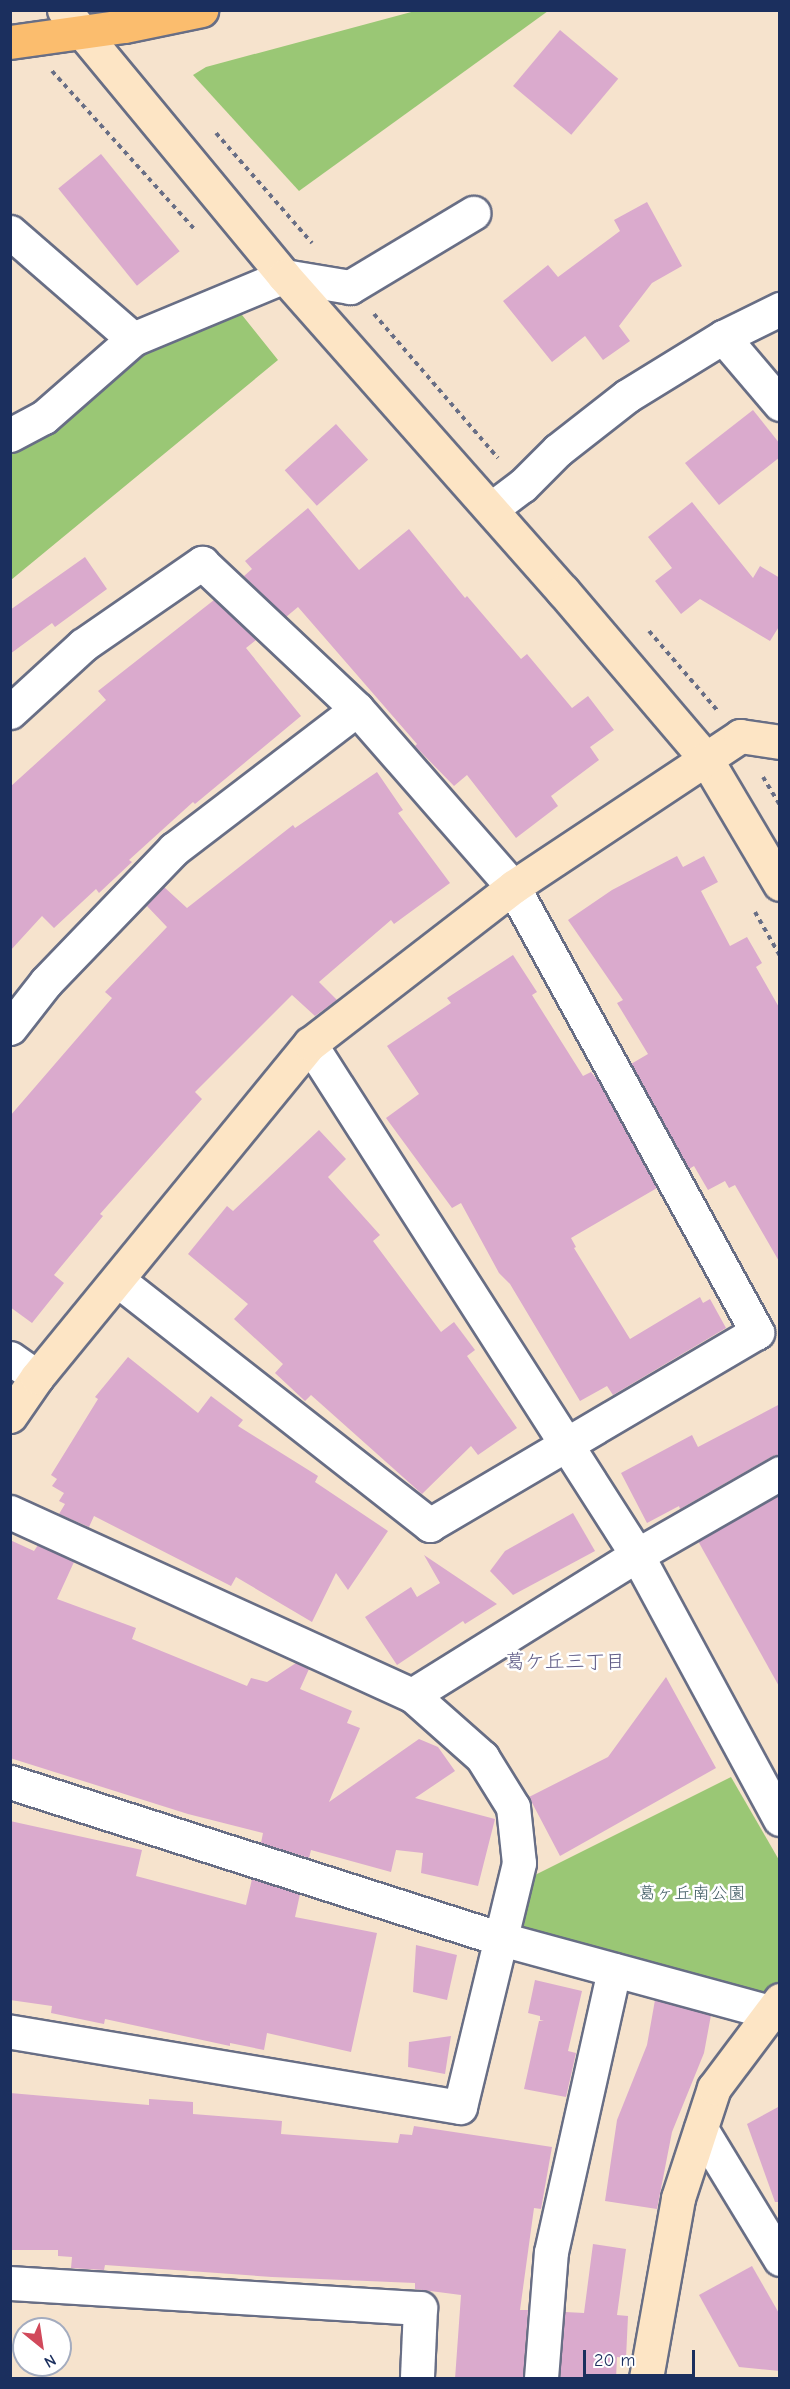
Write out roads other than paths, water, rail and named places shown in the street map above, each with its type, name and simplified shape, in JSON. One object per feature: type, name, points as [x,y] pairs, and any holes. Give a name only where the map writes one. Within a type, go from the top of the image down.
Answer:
[{"type":"highway","points":[[17,41],[73,22],[201,10]]},
{"type":"street","points":[[73,22],[284,276],[491,509],[706,759],[780,884]]},
{"type":"street","points":[[10,435],[44,417],[134,339],[284,276],[350,287],[473,213]]},
{"type":"street","points":[[10,232],[134,339]]},
{"type":"street","points":[[491,509],[522,486],[558,450],[627,396],[723,337],[780,309]]},
{"type":"street","points":[[723,337],[780,404]]},
{"type":"street","points":[[10,712],[83,645],[202,563],[357,709],[513,887],[758,1332],[430,1526],[118,1281]]},
{"type":"street","points":[[10,1028],[46,982],[174,849],[357,709]]},
{"type":"street","points":[[10,1416],[37,1377],[310,1044],[513,887],[740,736],[780,742]]},
{"type":"street","points":[[310,1044],[637,1555],[780,1819]]},
{"type":"street","points":[[10,1358],[37,1377]]},
{"type":"street","points":[[412,1695],[637,1555],[780,1473]]},
{"type":"street","points":[[10,1512],[412,1695],[482,1757],[513,1807],[519,1863],[460,2107],[10,2032]]},
{"type":"street","points":[[10,1782],[501,1939],[614,1970],[775,2006],[714,2088],[678,2198],[646,2379]]},
{"type":"street","points":[[540,2379],[551,2252],[614,1970]]},
{"type":"street","points":[[701,2129],[780,2259]]},
{"type":"street","points":[[10,2283],[420,2308],[417,2379]]},
{"type":"district","name":"葛ケ丘三丁目","points":[[565,1661]]},
{"type":"park label","name":"葛ヶ丘南公園","points":[[692,1894]]}]
